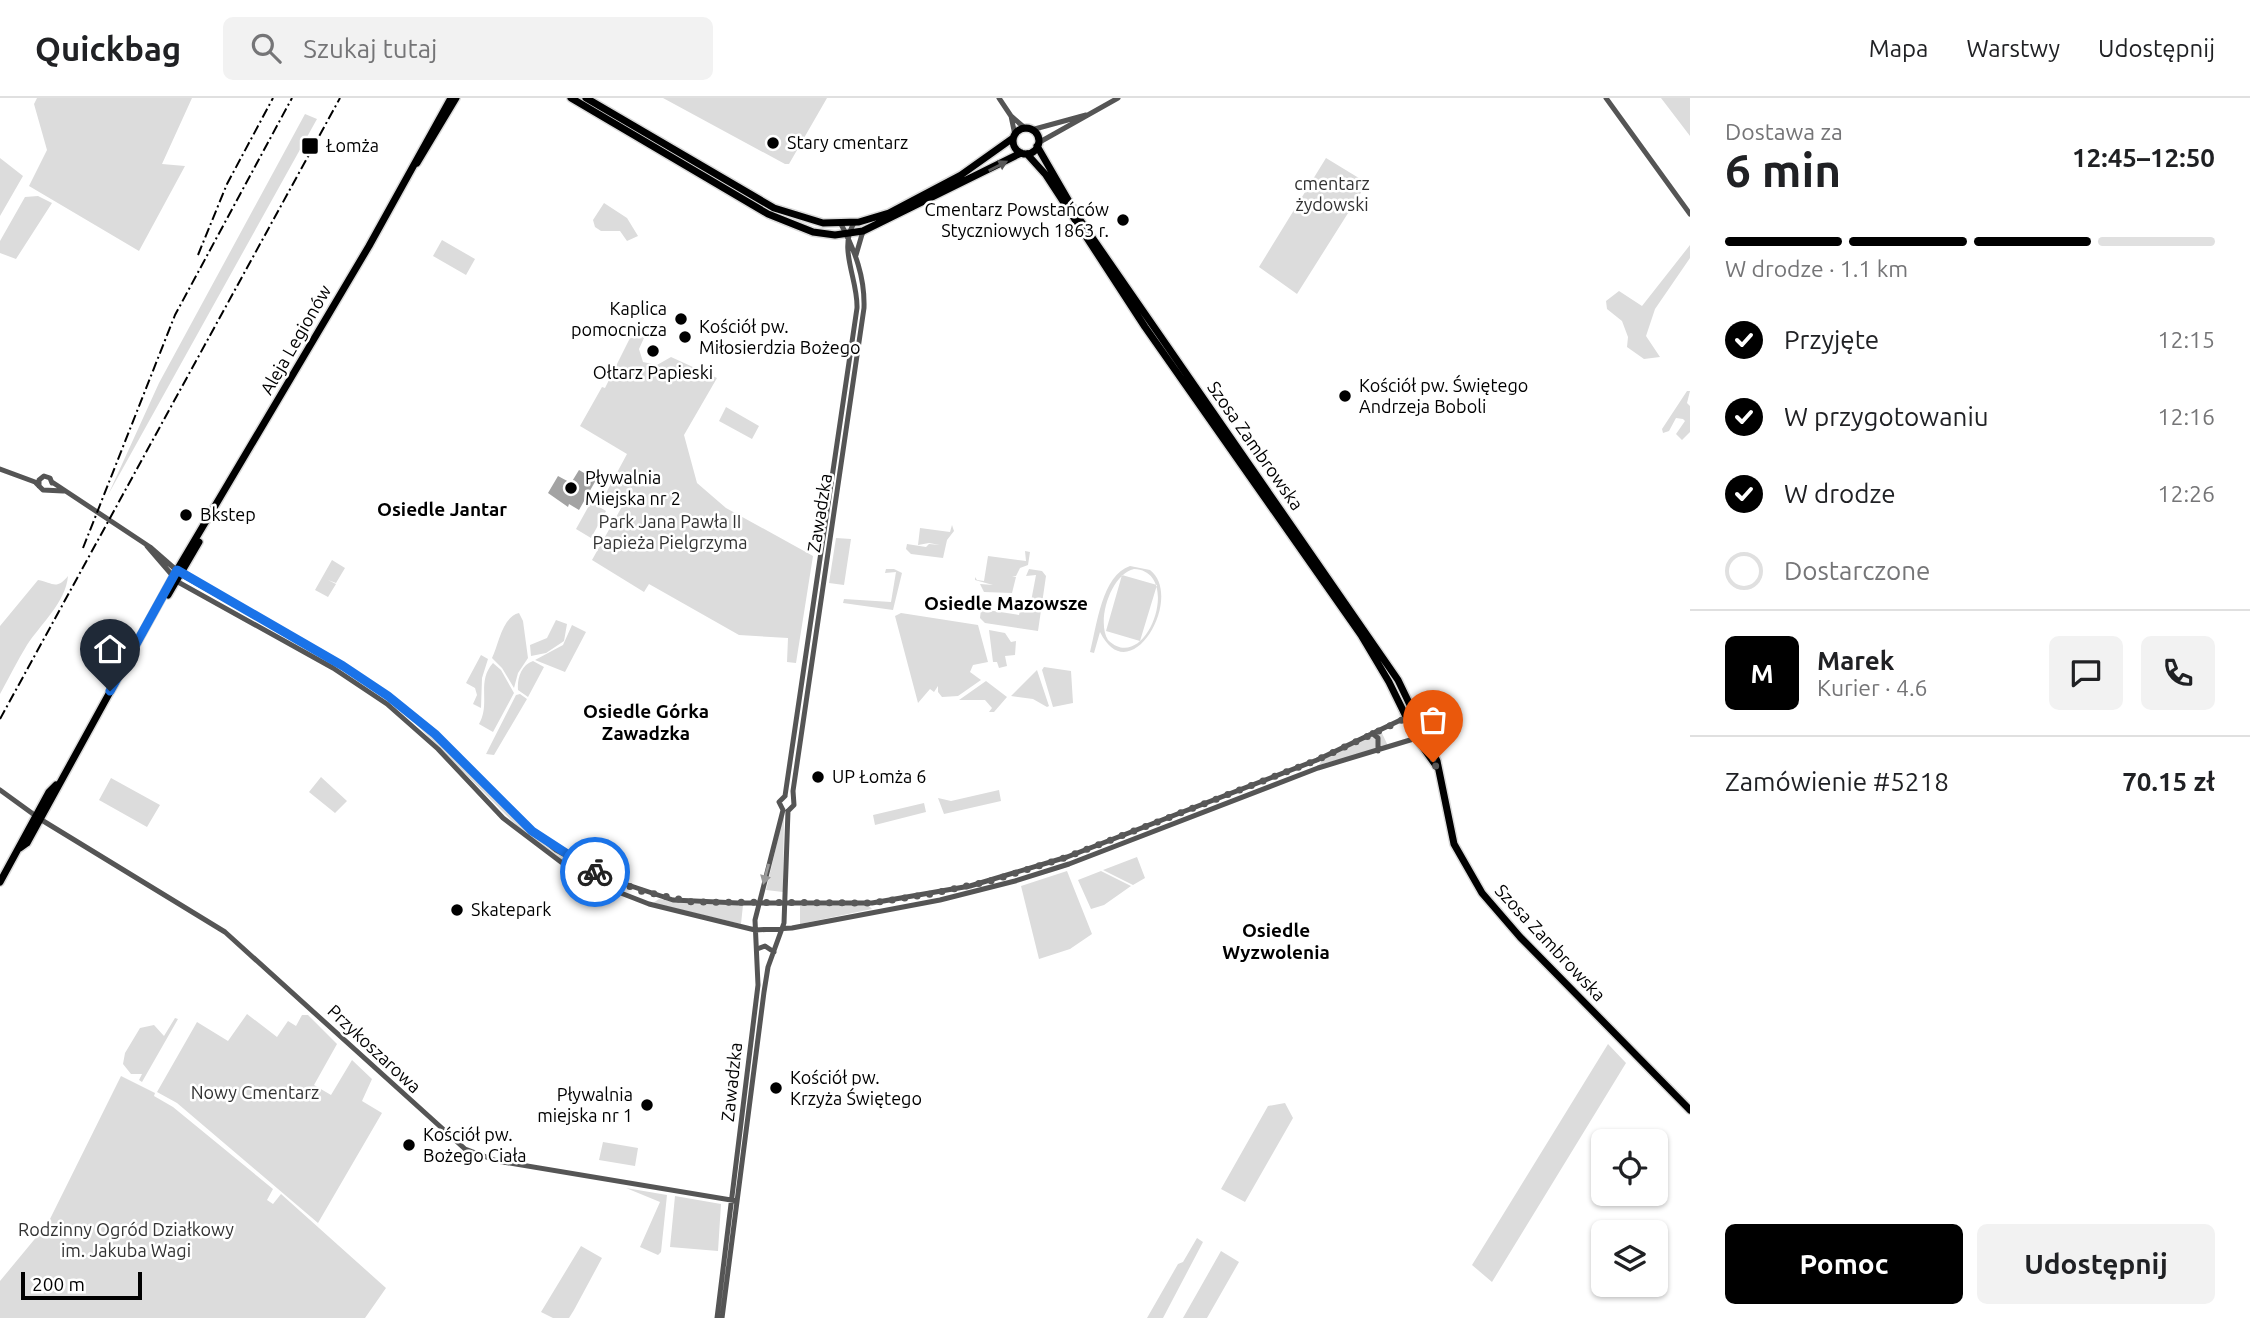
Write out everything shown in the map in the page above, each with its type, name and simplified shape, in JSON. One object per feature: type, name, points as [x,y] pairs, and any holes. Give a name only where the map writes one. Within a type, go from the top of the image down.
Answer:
[{"type":"main road","name":"Aleja Legionów","points":[[0,882],[414,166],[450,98]]},
{"type":"main road","name":"Aleja Legionów","points":[[414,166],[422,158],[457,98]]},
{"type":"main road","points":[[571,98],[768,214],[798,228],[820,234],[863,231],[1041,146],[1037,135],[1029,128],[1012,136],[948,183],[889,213],[853,223],[823,223],[774,208],[586,98]]},
{"type":"main road","points":[[1012,136],[1014,147],[1024,155]]},
{"type":"main road","name":"Szosa Zambrowska","points":[[1041,146],[1042,163],[1071,207],[1386,668],[1411,715],[1425,734],[1437,768],[1454,844],[1486,898],[1520,937],[1690,1110]]},
{"type":"main road","name":"Szosa Zambrowska","points":[[1024,155],[1042,163]]},
{"type":"main road","points":[[820,234],[823,223]]},
{"type":"main road","name":"Szosa Zambrowska","points":[[1411,715],[1417,739],[1437,768]]},
{"type":"street","points":[[999,98],[1011,116],[1029,128],[1086,115]]},
{"type":"street","points":[[1041,146],[1086,115],[1118,98]]},
{"type":"street","points":[[1606,98],[1690,214]]},
{"type":"street","points":[[1011,116],[1012,136]]},
{"type":"street","points":[[846,234],[853,223]]},
{"type":"street","name":"Zawadzka","points":[[789,797],[864,308],[864,289],[856,255],[841,224]]},
{"type":"street","points":[[856,255],[863,231]]},
{"type":"street","name":"Zawadzka","points":[[789,797],[857,308],[846,234]]},
{"type":"street","points":[[0,469],[44,490],[51,485]]},
{"type":"street","points":[[17,476],[48,477],[51,485],[69,492],[147,546],[178,576],[333,668],[381,700],[421,733],[516,829],[576,872],[622,894],[668,911],[755,930],[783,929],[940,900],[1015,881],[1069,864],[1318,768],[1417,739],[1425,734]]},
{"type":"street","points":[[39,486],[41,478]]},
{"type":"street","points":[[178,576],[334,660],[388,696],[435,734],[517,818],[548,844],[584,866],[632,888],[666,898],[704,903],[886,902],[1013,874],[1067,857],[1317,760],[1411,715]]},
{"type":"street","points":[[1372,733],[1378,738],[1378,751]]},
{"type":"street","name":"Przykoszarowa","points":[[0,790],[38,817],[225,932],[465,1149],[502,1162],[734,1201]]},
{"type":"street","points":[[789,797],[794,805],[786,811],[779,802],[789,797]]},
{"type":"street","name":"Zawadzka","points":[[722,1318],[749,1075],[747,1065],[758,985],[755,930],[758,902],[786,811]]},
{"type":"street","name":"Zawadzka","points":[[749,1075],[754,1066],[767,973],[783,929],[786,901],[786,811]]},
{"type":"street","points":[[757,949],[765,946],[775,952]]},
{"type":"street","points":[[747,1065],[754,1066]]},
{"type":"street","name":"Zawadzka","points":[[717,1318],[734,1201]]},
{"type":"green space","points":[[37,98],[192,98],[162,164],[185,166],[139,251],[29,186],[47,150],[34,104]]},
{"type":"green space","name":"Stary cmentarz","points":[[663,98],[827,98],[789,164],[785,164]]},
{"type":"green space","points":[[1661,98],[1690,98],[1690,136]]},
{"type":"green space","points":[[305,114],[317,119],[108,495],[159,383]]},
{"type":"green space","points":[[0,158],[23,176],[0,216]]},
{"type":"green space","name":"cmentarz żydowski","points":[[1326,158],[1367,183],[1297,294],[1259,267]]},
{"type":"green space","points":[[38,196],[52,203],[16,259],[0,253],[0,241],[25,197]]},
{"type":"green space","points":[[604,203],[627,218],[638,236],[627,241],[620,231],[601,231],[595,227],[593,220]]},
{"type":"green space","points":[[442,240],[475,259],[466,275],[433,256]]},
{"type":"green space","points":[[1690,245],[1690,258],[1655,309],[1646,336],[1660,357],[1644,359],[1627,347],[1628,337],[1622,321],[1607,309],[1606,301],[1619,291],[1642,306]]},
{"type":"green space","name":"Park Jana Pawła II Papieża Pielgrzyma","points":[[634,330],[644,338],[639,349],[643,362],[657,365],[671,357],[717,378],[684,435],[697,483],[726,508],[813,556],[796,663],[787,662],[788,638],[739,635],[649,584],[644,592],[592,560],[624,503],[606,493],[627,454],[580,426],[602,387],[605,388]]},
{"type":"green space","points":[[1687,391],[1690,391],[1687,403],[1690,406],[1690,432],[1682,440],[1676,434],[1685,421],[1683,419],[1676,418],[1669,431],[1663,433],[1662,429]]},
{"type":"green space","points":[[726,407],[759,426],[752,439],[719,421]]},
{"type":"green space","points":[[591,502],[606,511],[591,538],[576,529]]},
{"type":"green space","points":[[952,525],[954,531],[947,540],[943,558],[911,554],[906,549],[907,544],[926,547],[929,544],[940,545],[929,543],[918,545],[920,528],[950,532]]},
{"type":"green space","points":[[836,538],[851,539],[844,585],[829,583]]},
{"type":"green space","points":[[1025,551],[1030,552],[1028,565],[1020,568],[1016,576],[1012,576],[1016,577],[1012,593],[984,592],[980,584],[993,585],[975,580],[975,577],[984,581],[988,556],[1026,561]]},
{"type":"green space","points":[[332,560],[345,568],[336,583],[328,580],[336,584],[328,597],[315,590]]},
{"type":"green space","points":[[1130,566],[1150,570],[1159,583],[1161,600],[1157,618],[1149,634],[1138,646],[1125,652],[1112,648],[1100,632],[1094,653],[1090,652],[1102,602],[1113,579]],"holes":[[[1134,569],[1149,574],[1156,586],[1158,602],[1154,619],[1146,634],[1135,645],[1122,648],[1108,640],[1105,632],[1108,599],[1126,573]]]},
{"type":"green space","points":[[886,569],[902,573],[893,610],[843,603],[844,599],[891,602],[896,572],[885,573]]},
{"type":"green space","points":[[1029,569],[1042,571],[1046,576],[1038,631],[985,623],[980,618],[981,609],[1019,615],[1020,611],[1029,612],[1036,575],[1026,576]]},
{"type":"green space","points":[[1122,575],[1157,585],[1140,641],[1106,631]]},
{"type":"green space","points":[[68,576],[58,604],[27,645],[0,694],[0,626],[38,580],[57,584]]},
{"type":"green space","points":[[519,613],[523,621],[528,658],[518,673],[514,688],[502,668],[492,658],[505,625]]},
{"type":"green space","points":[[901,613],[978,625],[988,662],[973,665],[970,672],[981,680],[958,696],[942,697],[938,686],[934,692],[930,689],[918,703],[895,616]]},
{"type":"green space","points":[[556,620],[567,624],[564,641],[546,653],[531,656],[530,645],[547,638]]},
{"type":"green space","points":[[572,625],[586,632],[565,672],[535,660],[563,645]]},
{"type":"green space","points":[[989,630],[1005,633],[1011,642],[1016,641],[1015,655],[1005,656],[1007,666],[999,668],[997,662],[993,662]]},
{"type":"green space","points":[[481,655],[488,659],[482,678],[481,708],[473,704],[477,695],[475,688],[466,683]]},
{"type":"green space","points":[[533,661],[544,667],[528,697],[518,690],[518,681],[523,669]]},
{"type":"green space","points":[[493,663],[501,670],[514,693],[493,732],[479,724],[484,708],[485,678]]},
{"type":"green space","points":[[1044,667],[1071,671],[1073,703],[1053,707],[1042,670]]},
{"type":"green space","points":[[1037,670],[1049,706],[1047,707],[1033,699],[1011,696]]},
{"type":"green space","points":[[986,681],[1007,697],[994,712],[989,712],[992,708],[985,700],[959,700]]},
{"type":"green space","points":[[520,694],[527,699],[494,755],[486,754],[516,695]]},
{"type":"green space","points":[[406,714],[519,820],[567,858],[594,874],[592,877],[556,857],[521,830]]},
{"type":"green space","points":[[1381,731],[1388,746],[1319,765],[1322,760]]},
{"type":"green space","points":[[321,777],[347,801],[335,813],[309,792]]},
{"type":"green space","points":[[111,778],[160,805],[147,827],[99,800]]},
{"type":"green space","points":[[999,790],[1001,801],[944,814],[938,798],[951,801]]},
{"type":"green space","points":[[924,803],[926,812],[875,825],[873,815]]},
{"type":"green space","points":[[784,813],[783,892],[766,890]]},
{"type":"green space","points":[[1137,857],[1145,878],[1133,885],[1103,870]]},
{"type":"green space","points":[[1067,871],[1092,934],[1070,949],[1039,959],[1021,886]]},
{"type":"green space","points":[[1101,871],[1131,886],[1104,905],[1091,909],[1078,880]]},
{"type":"green space","points":[[659,899],[695,904],[743,905],[741,924],[653,903]]},
{"type":"green space","points":[[868,905],[872,909],[800,924],[800,906]]},
{"type":"green space","name":"Nowy Cmentarz","points":[[247,1014],[277,1037],[288,1021],[296,1026],[302,1015],[308,1015],[337,1044],[314,1085],[331,1095],[352,1060],[372,1079],[362,1101],[382,1113],[318,1223],[177,1103],[157,1092],[197,1022],[228,1041]]},
{"type":"green space","points":[[175,1018],[178,1019],[142,1082],[139,1080],[142,1074],[131,1074],[123,1064],[125,1053],[140,1028],[154,1025],[164,1036]]},
{"type":"green space","points":[[1608,1044],[1626,1063],[1492,1282],[1472,1265]]},
{"type":"green space","name":"Rodzinny Ogród Działkowy im. Jakuba Wagi","points":[[121,1076],[155,1093],[154,1096],[173,1107],[273,1189],[267,1200],[273,1204],[281,1194],[386,1288],[365,1318],[0,1318],[0,1281],[48,1223]]},
{"type":"green space","points":[[1285,1103],[1293,1118],[1245,1202],[1221,1189],[1268,1106]]},
{"type":"green space","points":[[603,1142],[638,1148],[635,1166],[599,1160]]},
{"type":"green space","points":[[626,1188],[667,1195],[661,1252],[658,1255],[640,1247],[660,1202]]},
{"type":"green space","points":[[675,1196],[721,1204],[718,1251],[670,1247]]},
{"type":"green space","points":[[1197,1238],[1203,1242],[1163,1318],[1147,1318],[1178,1264],[1183,1262]]},
{"type":"green space","points":[[581,1246],[602,1258],[569,1318],[553,1318],[541,1312]]},
{"type":"green space","points":[[1221,1251],[1239,1262],[1207,1318],[1183,1318]]},
{"type":"shaded area","name":"Pływalnia Miejska nr 2","points":[[579,470],[596,480],[579,510],[569,504],[568,507],[548,493],[558,476],[571,483]]},
{"type":"railway","points":[[198,255],[227,184],[273,98]]},
{"type":"railway","points":[[83,548],[175,315],[292,98]]},
{"type":"railway","points":[[0,719],[340,98]]},
{"type":"way so far","points":[[595,872],[641,891],[692,902],[886,902],[970,886],[1067,857],[1317,760],[1407,716],[1415,714],[1437,761],[1437,768],[1433,762]]},
{"type":"place","name":"Stary cmentarz","points":[[773,143]]},
{"type":"place","name":"Łomża","points":[[310,146]]},
{"type":"place","name":"Cmentarz Powstańców Styczniowych 1863 r.","points":[[1123,220]]},
{"type":"place","name":"Kaplica pomocnicza","points":[[681,319]]},
{"type":"place","name":"Kościół pw. Miłosierdzia Bożego","points":[[685,337]]},
{"type":"place","name":"Ołtarz Papieski","points":[[653,351]]},
{"type":"place","name":"Kościół pw. Świętego Andrzeja Boboli","points":[[1345,396]]},
{"type":"place","name":"Pływalnia Miejska nr 2","points":[[571,488]]},
{"type":"place","name":"Bkstep","points":[[186,515]]},
{"type":"place","name":"UP Łomża 6","points":[[818,777]]},
{"type":"place","name":"Skatepark","points":[[457,910]]},
{"type":"place","name":"Kościół pw. Krzyża Świętego","points":[[776,1088]]},
{"type":"place","name":"Pływalnia miejska nr 1","points":[[647,1105]]},
{"type":"place","name":"Kościół pw. Bożego Ciała","points":[[409,1145]]},
{"type":"district","name":"Osiedle Jantar","points":[[442,509]]},
{"type":"district","name":"Osiedle Mazowsze","points":[[1006,603]]},
{"type":"district","name":"Osiedle Górka Zawadzka","points":[[646,722]]},
{"type":"district","name":"Osiedle Wyzwolenia","points":[[1276,941]]},
{"type":"route","points":[[110,691],[161,604],[177,570],[343,666],[402,706],[435,734],[506,808],[532,831],[556,850],[595,872]]}]
